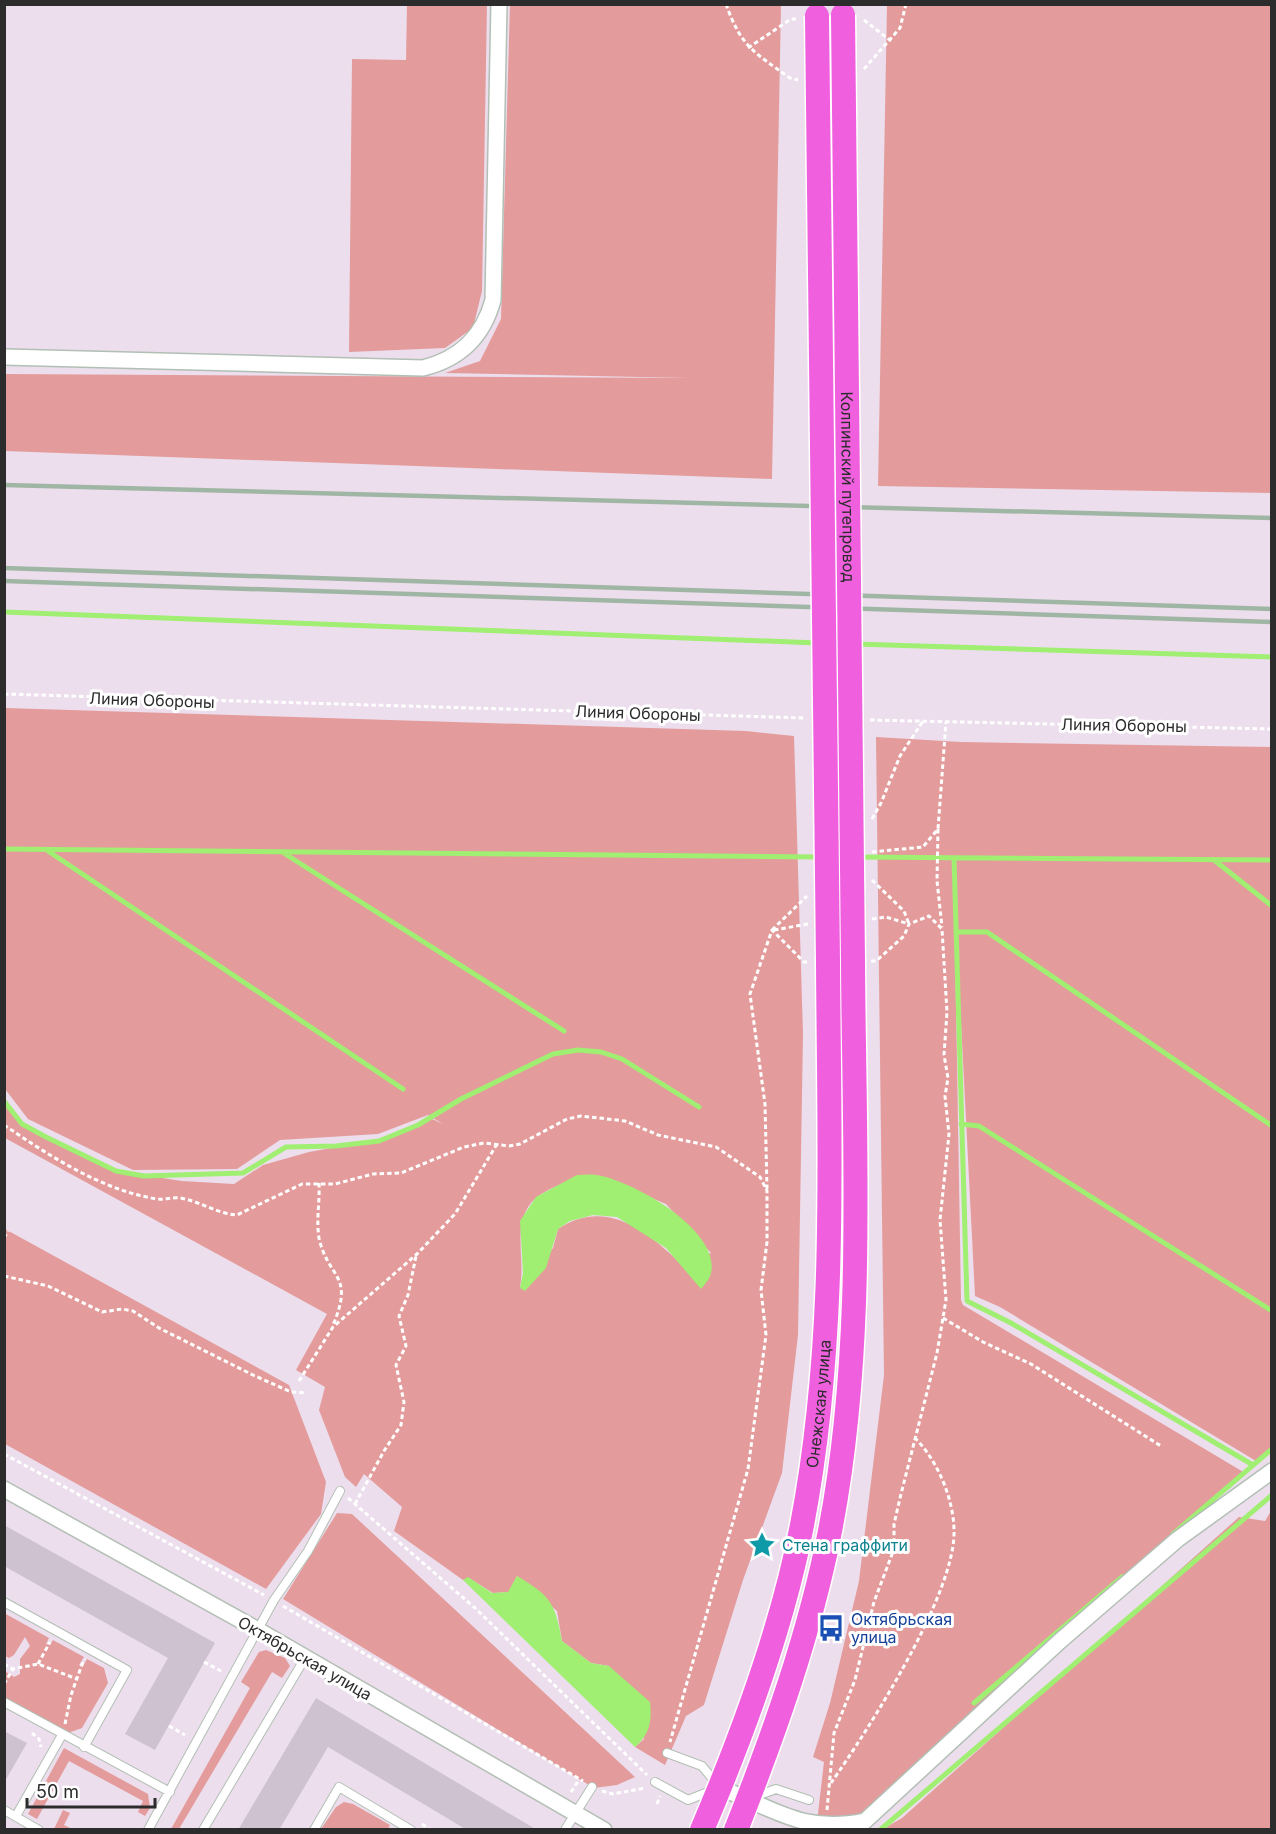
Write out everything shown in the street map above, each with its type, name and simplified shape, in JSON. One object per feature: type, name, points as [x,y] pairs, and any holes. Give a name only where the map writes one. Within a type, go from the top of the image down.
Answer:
[{"type":"main road","name":"Колпинский путепровод","points":[[816,10],[819,962]]},
{"type":"main road","name":"Колпинский путепровод","points":[[850,13],[860,961]]},
{"type":"main road","name":"Онежская улица","points":[[736,1830],[806,1631],[830,1533],[842,1451],[855,1264],[860,961]]},
{"type":"main road","name":"Онежская улица","points":[[702,1830],[720,1788],[768,1654],[801,1527],[814,1454],[822,1384],[830,1263],[819,962]]},
{"type":"street","points":[[4,357],[423,368],[443,364],[462,352],[483,329],[493,300],[499,4]]},
{"type":"street","points":[[720,1788],[748,1798],[766,1811],[810,1828],[848,1827],[865,1821],[1060,1641],[1178,1539],[1272,1471]]},
{"type":"street","name":"Октябрьская улица","points":[[4,1489],[258,1630],[604,1830]]},
{"type":"lane","points":[[148,1830],[274,1600],[308,1551],[340,1491]]},
{"type":"lane","points":[[4,1602],[128,1670],[84,1747]]},
{"type":"lane","points":[[203,1830],[305,1658]]},
{"type":"lane","points":[[4,1702],[170,1792]]},
{"type":"lane","points":[[16,1816],[62,1732]]},
{"type":"lane","points":[[655,1782],[688,1800],[720,1788],[702,1767],[667,1753]]},
{"type":"lane","points":[[314,1830],[339,1787],[411,1830]]},
{"type":"lane","points":[[565,1830],[592,1787]]},
{"type":"lane","points":[[748,1798],[776,1789],[809,1800]]},
{"type":"lane","points":[[4,1810],[39,1830]]},
{"type":"path","points":[[726,4],[735,29],[748,48],[791,19]]},
{"type":"path","points":[[850,13],[891,41]]},
{"type":"path","name":"Линия Обороны","points":[[4,694],[817,718]]},
{"type":"path","name":"Линия Обороны","points":[[864,719],[1272,729]]},
{"type":"path","points":[[871,821],[900,756],[923,721]]},
{"type":"path","points":[[830,1785],[834,1733],[855,1680],[874,1602],[894,1549],[894,1524],[937,1353],[946,1300],[940,1220],[949,1134],[945,1096],[948,1077],[944,1055],[947,1002],[937,881],[938,830],[946,722]]},
{"type":"path","points":[[870,852],[923,847],[938,830]]},
{"type":"path","points":[[860,961],[876,961],[904,936],[909,924],[919,918],[929,916],[942,929]]},
{"type":"path","points":[[667,1753],[748,1469],[766,1335],[761,1290],[767,1242],[765,1104],[750,994],[772,930],[804,962],[819,962]]},
{"type":"path","points":[[4,1125],[48,1155],[111,1185],[158,1199],[181,1198],[227,1214],[237,1215],[302,1184],[335,1184],[373,1174],[401,1173],[452,1150],[484,1143],[520,1144],[567,1119],[581,1116],[612,1118],[658,1135],[695,1141],[726,1152],[760,1177],[767,1191]]},
{"type":"path","points":[[333,1326],[417,1254],[455,1214],[497,1144]]},
{"type":"path","points":[[299,1381],[333,1326],[343,1303],[341,1284],[320,1242],[317,1224],[320,1204],[319,1183]]},
{"type":"path","points":[[4,1238],[8,1231]]},
{"type":"path","points":[[355,1504],[384,1450],[401,1425],[404,1402],[396,1365],[406,1346],[399,1316],[408,1295],[417,1254]]},
{"type":"path","points":[[4,1276],[48,1286],[102,1312],[122,1309],[134,1311],[159,1328],[254,1375],[291,1392],[306,1393]]},
{"type":"path","points":[[942,1318],[983,1342],[1031,1364],[1161,1446]]},
{"type":"path","points":[[810,1828],[830,1785],[861,1740],[897,1676],[933,1605],[950,1560],[954,1529],[948,1497],[929,1452],[915,1438]]},
{"type":"path","points":[[4,1454],[274,1600],[592,1787],[613,1794],[642,1789],[655,1782],[475,1608],[340,1491]]},
{"type":"path","points":[[38,1664],[56,1630]]},
{"type":"path","points":[[62,1732],[76,1679],[90,1649]]},
{"type":"path","points":[[204,1662],[222,1672]]},
{"type":"path","points":[[4,1664],[13,1669],[38,1664],[76,1679]]},
{"type":"path","points":[[217,1681],[227,1664]]},
{"type":"path","points":[[4,1684],[13,1669]]},
{"type":"path","points":[[169,1726],[187,1736]]},
{"type":"path","points":[[183,1744],[192,1727]]},
{"type":"path","points":[[25,1729],[39,1739],[41,1744],[38,1755]]},
{"type":"shaded area","points":[[510,4],[781,5],[772,479],[5,451],[5,374],[688,378],[445,373],[480,361],[501,319]]},
{"type":"shaded area","points":[[407,5],[487,5],[482,291],[473,328],[445,348],[349,352],[352,59],[406,60]]},
{"type":"shaded area","points":[[887,5],[1271,5],[1271,493],[878,486]]},
{"type":"shaded area","points":[[5,708],[746,731],[794,736],[803,1034],[798,1335],[782,1473],[743,1580],[704,1705],[686,1716],[665,1765],[635,1747],[644,1739],[609,1666],[591,1663],[562,1641],[557,1611],[517,1576],[509,1592],[493,1593],[469,1578],[463,1580],[394,1531],[402,1507],[364,1474],[356,1487],[345,1477],[319,1410],[325,1387],[296,1370],[327,1314],[5,1138],[4,1101],[22,1124],[91,1161],[116,1171],[182,1181],[234,1184],[263,1165],[309,1152],[386,1138],[430,1118],[443,1124],[428,1115],[378,1134],[280,1140],[237,1169],[133,1170],[28,1119],[5,1089]],"holes":[[[578,1175],[597,1175],[666,1204],[711,1253],[679,1262],[638,1229],[608,1217],[592,1216],[575,1220],[558,1229],[553,1248],[520,1287],[521,1228],[528,1207],[540,1195]]]},
{"type":"shaded area","points":[[876,737],[961,742],[1271,747],[1271,1448],[1256,1461],[1000,1307],[975,1296],[954,885],[961,1300],[963,1305],[1245,1473],[1053,1641],[857,1821],[817,1822],[824,1762],[813,1757],[830,1703],[859,1581],[884,1375]]},
{"type":"shaded area","points":[[577,1175],[596,1175],[631,1186],[671,1210],[688,1224],[702,1240],[710,1257],[711,1273],[701,1289],[666,1248],[617,1217],[593,1215],[570,1221],[558,1229],[546,1268],[525,1291],[520,1288],[523,1273],[520,1221],[536,1197]]},
{"type":"shaded area","points":[[5,1229],[289,1385],[326,1482],[321,1514],[266,1589],[5,1444]]},
{"type":"shaded area","points":[[1271,1511],[1271,1829],[883,1829],[902,1818],[1239,1517],[1265,1521]]},
{"type":"shaded area","points":[[337,1513],[352,1514],[635,1777],[617,1785],[594,1788],[283,1599]]},
{"type":"shaded area","points":[[517,1576],[537,1589],[550,1602],[557,1618],[562,1641],[591,1663],[609,1666],[650,1702],[649,1727],[635,1747],[463,1580],[468,1577],[492,1593],[508,1592]]},
{"type":"shaded area","points":[[4,1613],[49,1638],[46,1644],[50,1645],[53,1640],[84,1657],[79,1665],[83,1666],[87,1659],[104,1668],[108,1683],[82,1728],[68,1733],[5,1698],[5,1671],[14,1677],[20,1674],[20,1659],[30,1646],[25,1637],[14,1655],[9,1658],[5,1656]]},
{"type":"shaded area","points":[[266,1650],[285,1658],[290,1666],[282,1678],[272,1672],[179,1829],[171,1829],[250,1688],[241,1682],[259,1652]]},
{"type":"shaded area","points":[[64,1748],[148,1794],[150,1808],[145,1816],[138,1812],[143,1801],[69,1761],[37,1819],[28,1814]]},
{"type":"shaded area","points":[[344,1802],[353,1804],[390,1825],[388,1829],[321,1829],[336,1807]]},
{"type":"shaded area","points":[[63,1810],[70,1813],[64,1825],[72,1829],[54,1829]]},
{"type":"building","points":[[4,1525],[215,1643],[155,1750],[125,1734],[168,1658],[4,1566]]},
{"type":"building","points":[[316,1698],[537,1830],[467,1830],[328,1747],[279,1830],[238,1830]]},
{"type":"building","points":[[4,1731],[27,1743],[4,1783]]},
{"type":"waterway","points":[[4,612],[818,643]]},
{"type":"waterway","points":[[854,644],[1272,657]]},
{"type":"waterway","points":[[4,849],[822,857]]},
{"type":"waterway","points":[[48,851],[403,1089]]},
{"type":"waterway","points":[[282,852],[564,1031]]},
{"type":"waterway","points":[[858,857],[1272,860]]},
{"type":"waterway","points":[[954,858],[967,1301],[1011,1323],[1253,1465]]},
{"type":"waterway","points":[[1214,860],[1272,906]]},
{"type":"waterway","points":[[956,932],[987,932],[1272,1126]]},
{"type":"waterway","points":[[4,1101],[22,1124],[46,1137],[116,1171],[144,1176],[243,1173],[286,1147],[336,1146],[379,1141],[418,1125],[461,1099],[553,1054],[578,1050],[601,1052],[622,1059],[699,1107]]},
{"type":"waterway","points":[[961,1124],[979,1126],[1272,1311]]},
{"type":"waterway","points":[[1173,1534],[1272,1449]]},
{"type":"waterway","points":[[880,1830],[1272,1495]]},
{"type":"waterway","points":[[974,1703],[1122,1577]]},
{"type":"railway","points":[[4,485],[1272,518]]},
{"type":"railway","points":[[4,568],[1272,609]]},
{"type":"railway","points":[[4,581],[1272,622]]},
{"type":"place","name":"Стена граффити","points":[[762,1545]]},
{"type":"place","name":"Октябрьская улица","points":[[831,1628]]}]
